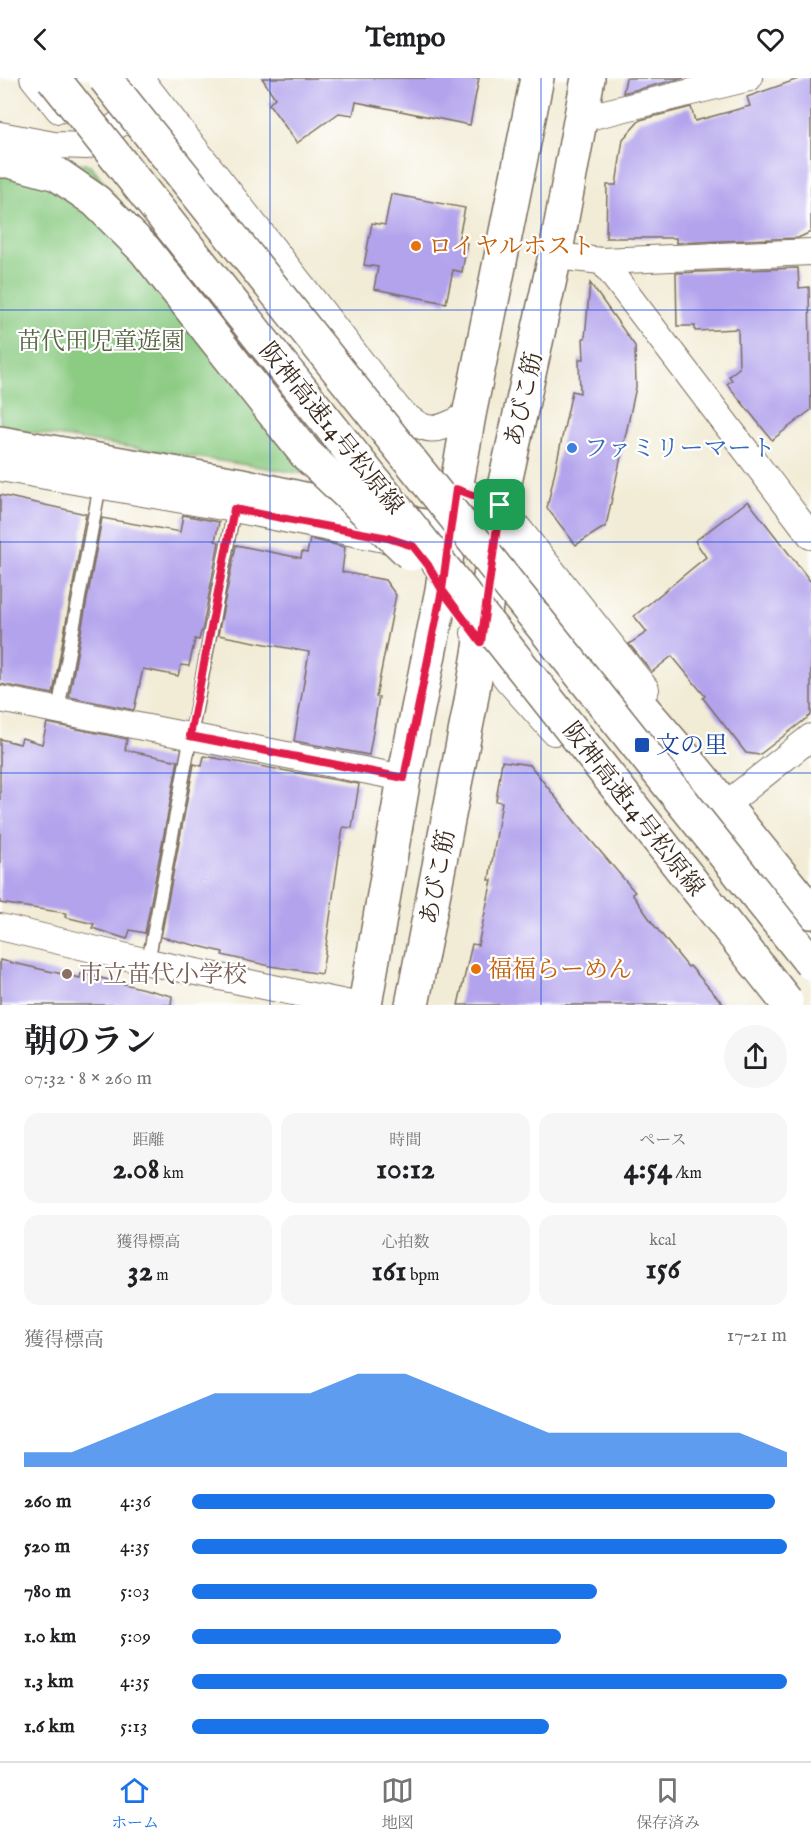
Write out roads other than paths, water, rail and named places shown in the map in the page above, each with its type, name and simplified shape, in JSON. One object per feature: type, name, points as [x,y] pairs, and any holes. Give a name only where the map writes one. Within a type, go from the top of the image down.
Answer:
[{"type":"main road","name":"阪神高速14号松原線","points":[[53,78],[492,642],[788,1005]]},
{"type":"main road","name":"阪神高速14号松原線","points":[[105,78],[811,963]]},
{"type":"main road","name":"あびこ筋","points":[[365,1005],[404,778],[442,590],[469,415],[537,78]]},
{"type":"main road","name":"あびこ筋","points":[[412,1005],[492,642],[496,538],[500,505],[555,256],[588,78]]},
{"type":"main road","points":[[0,161],[9,161],[57,174],[96,201],[145,250],[306,454],[492,642]]},
{"type":"main road","points":[[0,443],[238,497],[450,532]]},
{"type":"main road","points":[[496,538],[693,767],[811,912]]},
{"type":"street","points":[[33,78],[87,146]]},
{"type":"street","points":[[140,78],[158,88],[399,410],[415,424],[429,429],[442,429],[469,415]]},
{"type":"street","points":[[580,119],[749,78]]},
{"type":"street","points":[[0,135],[54,145],[87,146],[158,88]]},
{"type":"street","points":[[555,256],[602,261],[811,252]]},
{"type":"street","points":[[602,261],[811,536]]},
{"type":"street","points":[[0,468],[100,485],[238,497],[413,546],[428,565],[442,590],[492,642],[506,678],[544,719],[771,1005]]},
{"type":"street","points":[[456,489],[500,505],[733,799],[811,892]]},
{"type":"street","points":[[0,699],[404,778]]},
{"type":"street","points":[[733,799],[811,737]]},
{"type":"street","points":[[0,927],[148,962],[355,1005]]},
{"type":"lane","points":[[58,710],[100,485]]},
{"type":"lane","points":[[148,962],[238,497]]},
{"type":"place","name":"ロイヤルホスト","points":[[416,246]]},
{"type":"place","name":"ファミリーマート","points":[[572,448]]},
{"type":"place","name":"文の里","points":[[642,745]]},
{"type":"place","name":"福福らーめん","points":[[476,969]]},
{"type":"place","name":"市立苗代小学校","points":[[67,974]]},
{"type":"park label","name":"苗代田児童遊園","points":[[101,341]]}]
